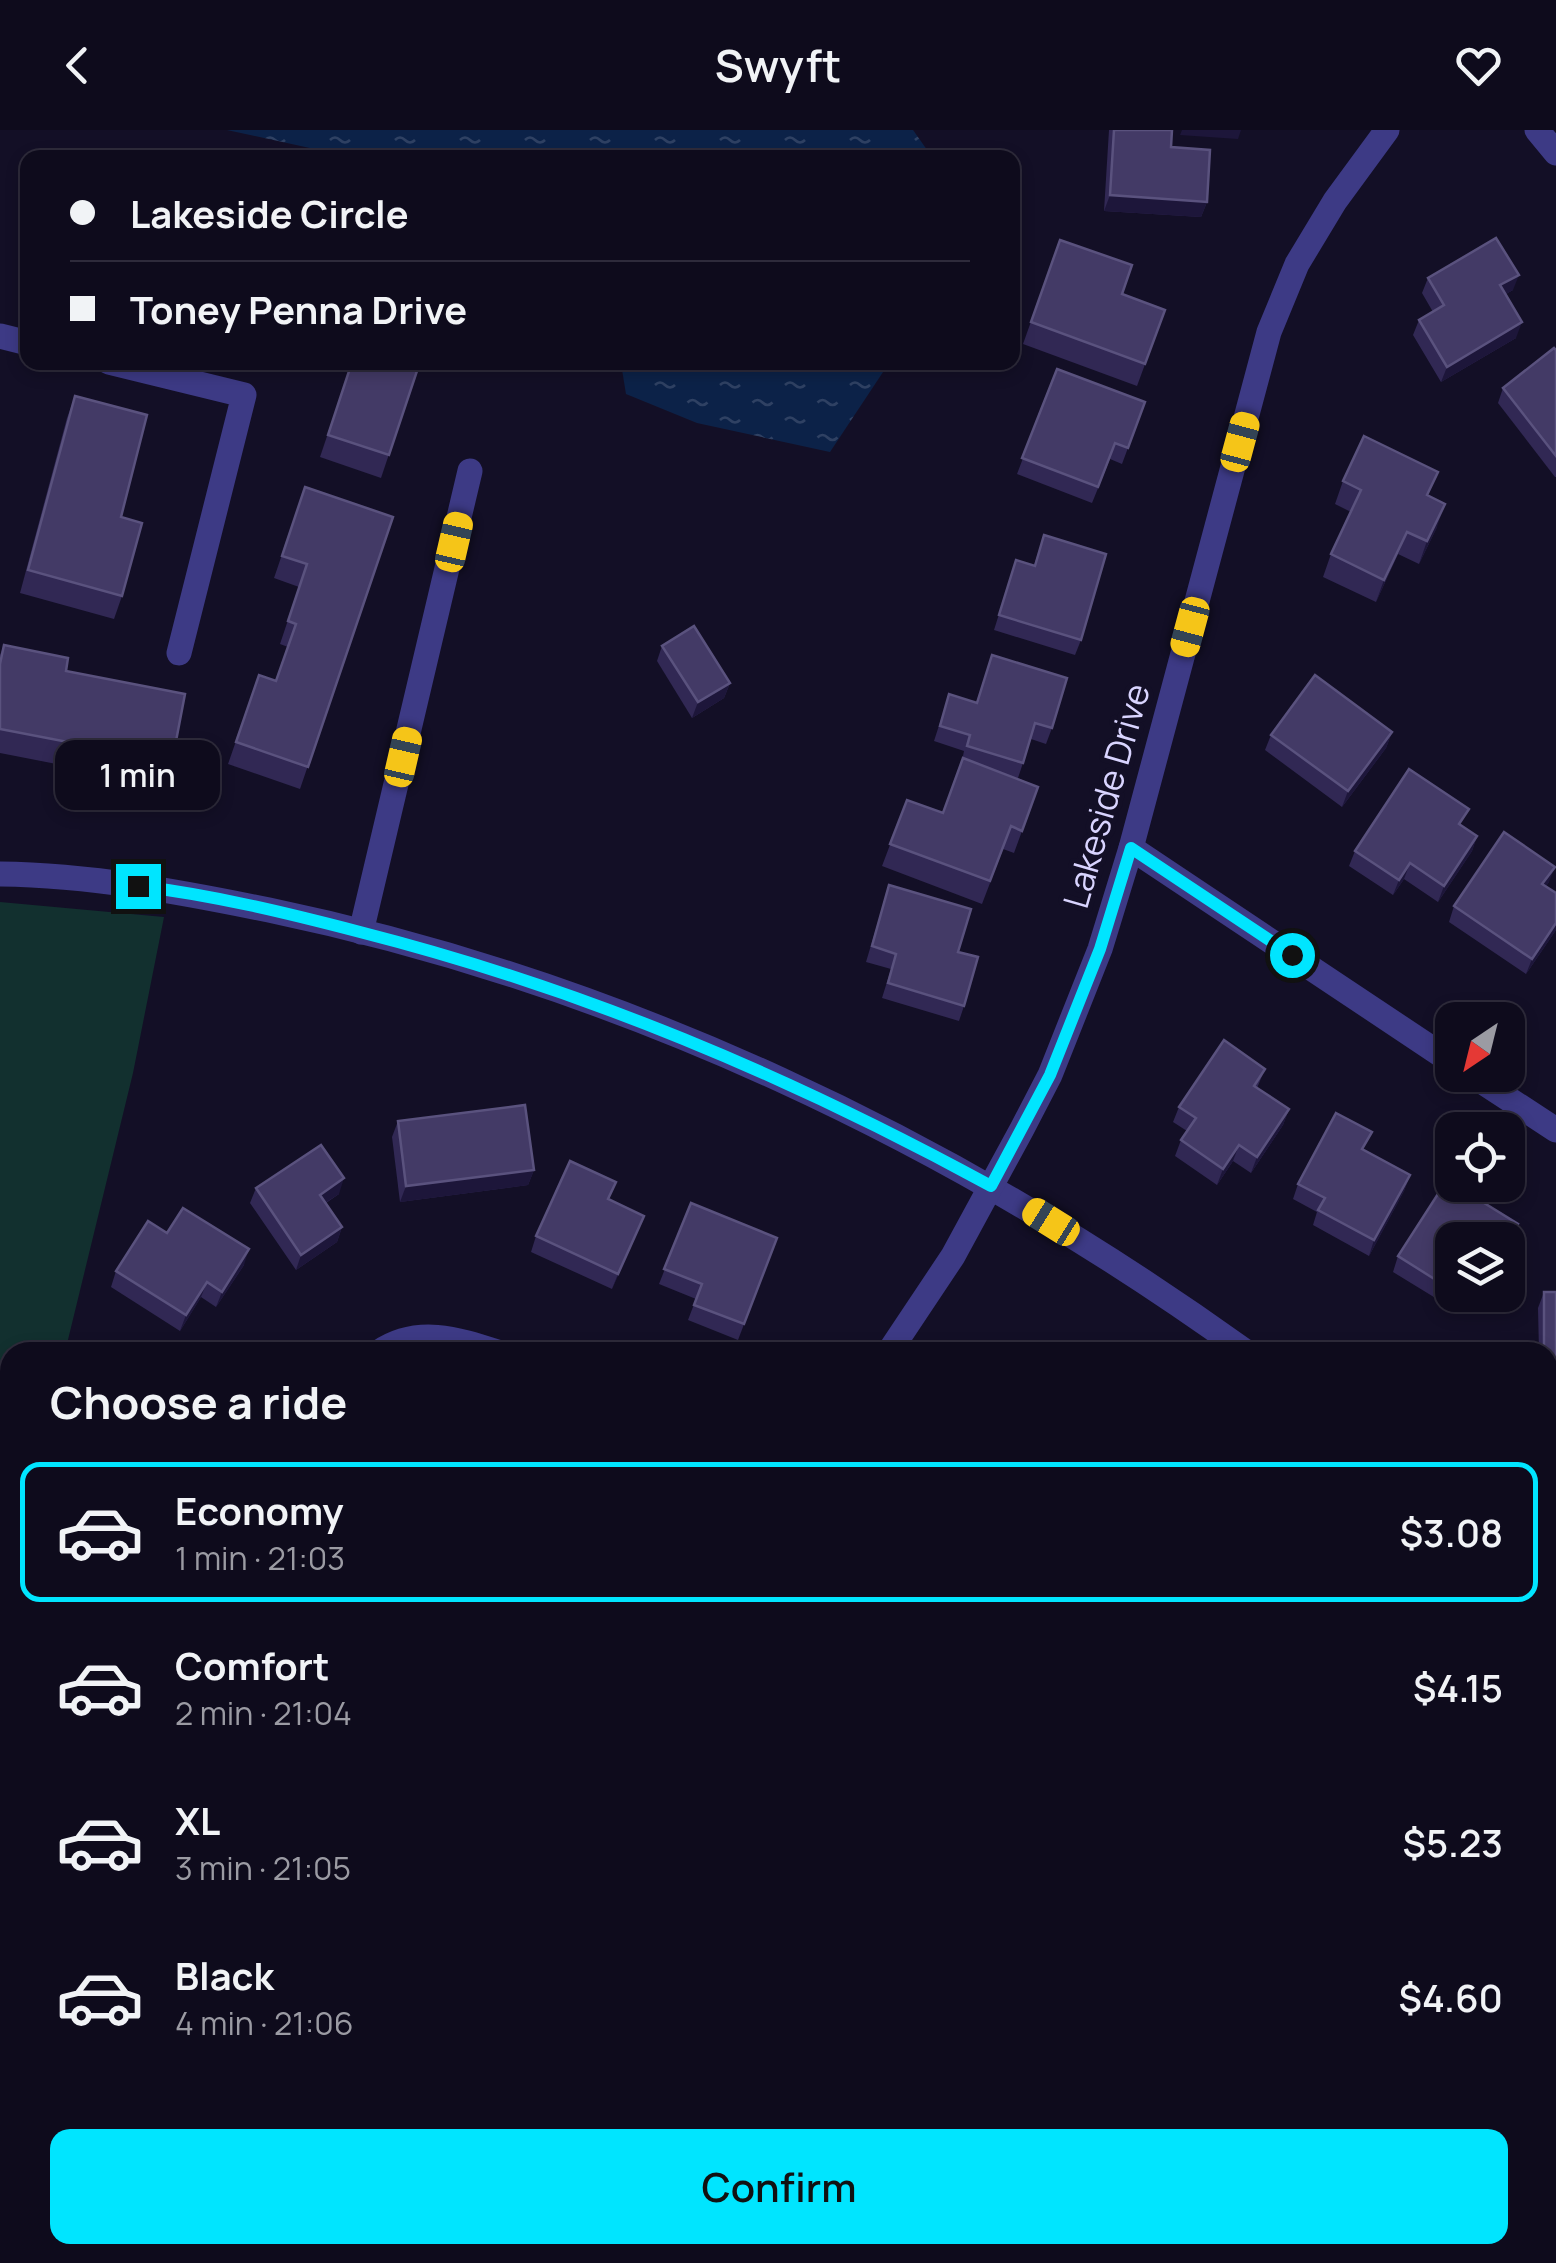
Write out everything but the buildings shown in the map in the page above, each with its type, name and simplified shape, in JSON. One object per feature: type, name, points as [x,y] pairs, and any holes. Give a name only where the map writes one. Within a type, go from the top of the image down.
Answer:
[{"type":"street","name":"Lakeside Drive","points":[[896,1342],[952,1256],[1050,1075],[1100,949],[1131,848],[1269,332],[1297,264],[1335,201],[1387,130]]},
{"type":"street","points":[[1536,130],[1556,152]]},
{"type":"street","points":[[141,370],[244,395],[179,653]]},
{"type":"street","points":[[362,932],[470,471]]},
{"type":"street","points":[[1131,848],[1435,1051]]},
{"type":"street","points":[[0,874],[44,875],[169,890],[436,951],[589,1000],[738,1060],[884,1128],[991,1186],[1110,1258],[1232,1342]]},
{"type":"street","points":[[1498,1092],[1556,1130]]},
{"type":"street","points":[[405,1342],[418,1337],[452,1337],[467,1342]]},
{"type":"green space","points":[[0,902],[164,917],[133,1073],[67,1342],[0,1342]]},
{"type":"water","points":[[227,130],[913,130],[927,150],[319,150]]},
{"type":"water","points":[[622,370],[884,370],[830,452],[697,423],[626,394]]},
{"type":"route","points":[[138,886],[319,921],[436,951],[589,1000],[738,1060],[884,1128],[991,1186],[1050,1075],[1100,949],[1131,848],[1292,955]]}]
